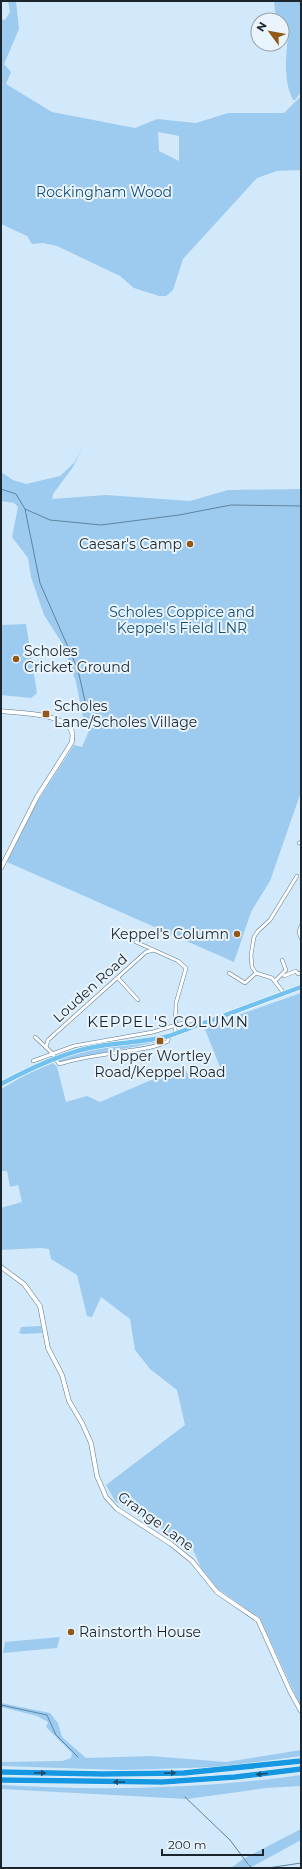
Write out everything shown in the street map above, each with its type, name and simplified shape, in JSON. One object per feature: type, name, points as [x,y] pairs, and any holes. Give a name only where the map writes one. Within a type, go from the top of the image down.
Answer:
[{"type":"highway","points":[[1,1772],[89,1774],[184,1773],[301,1760]]},
{"type":"highway","points":[[1,1780],[162,1782],[235,1777],[301,1769]]},
{"type":"main road","points":[[1,1084],[55,1058],[91,1047],[157,1039],[169,1036],[301,986]]},
{"type":"street","points":[[1,712],[54,719],[69,728],[72,733],[72,742],[37,797],[1,868]]},
{"type":"street","points":[[283,992],[275,981],[256,973],[251,962],[254,938],[258,931],[270,920],[297,876]]},
{"type":"street","points":[[301,926],[298,932],[301,938]]},
{"type":"street","points":[[136,942],[182,963],[186,968],[176,1003],[175,1034]]},
{"type":"street","name":"Louden Road","points":[[46,1047],[48,1040],[146,952],[154,950]]},
{"type":"street","points":[[275,981],[286,970],[282,960]]},
{"type":"street","points":[[284,976],[296,971],[298,974],[301,973]]},
{"type":"street","points":[[229,973],[245,983],[256,973]]},
{"type":"street","points":[[118,978],[138,1000]]},
{"type":"street","points":[[33,1061],[52,1053],[89,1043],[129,1037],[175,1026],[196,1019]]},
{"type":"street","points":[[35,1037],[52,1053],[59,1064],[87,1057],[150,1047],[168,1041],[169,1036]]},
{"type":"street","name":"Grange Lane","points":[[1,1267],[24,1284],[40,1306],[48,1348],[62,1375],[69,1402],[82,1423],[90,1443],[97,1476],[106,1498],[117,1509],[171,1544],[192,1561],[218,1592],[258,1620],[290,1691],[301,1711]]},
{"type":"green space","name":"Rockingham Wood","points":[[8,1],[16,1],[19,29],[4,64],[11,72],[6,84],[52,112],[135,128],[157,119],[196,123],[228,113],[284,113],[301,96],[301,170],[277,171],[257,178],[183,259],[173,290],[166,296],[159,296],[134,288],[120,276],[57,246],[43,243],[32,244],[27,236],[1,224],[1,19],[5,20],[10,12]],"holes":[[[158,132],[179,136],[179,161],[159,151]]]},
{"type":"green space","points":[[274,1],[299,1],[301,8],[301,92],[295,100],[293,100],[287,83],[286,74],[286,52],[290,52],[290,12],[275,12]]},
{"type":"green space","name":"Scholes Coppice and Keppel's Field LNR","points":[[83,446],[73,467],[53,494],[52,499],[106,495],[190,501],[228,490],[301,489],[301,792],[270,881],[251,912],[234,962],[7,862],[36,804],[74,745],[82,747],[91,726],[84,722],[76,682],[62,643],[44,615],[31,577],[28,558],[12,537],[18,507],[14,503],[1,501],[1,472],[13,480],[26,484],[60,476],[74,463]]},
{"type":"green space","name":"Scholes Cricket Ground","points":[[26,624],[37,693],[31,698],[1,695],[1,625]]},
{"type":"green space","points":[[301,993],[301,1707],[260,1618],[218,1589],[201,1568],[192,1547],[115,1501],[106,1485],[185,1425],[177,1390],[150,1369],[135,1350],[130,1319],[101,1297],[92,1317],[87,1316],[77,1275],[51,1259],[49,1249],[1,1250],[1,1208],[22,1202],[18,1185],[10,1187],[7,1171],[1,1171],[1,1089],[27,1074],[53,1063],[57,1067],[66,1102],[87,1096],[100,1102],[184,1066],[190,1079],[220,1067],[204,1027]]},
{"type":"green space","points":[[161,1041],[61,1062],[58,1060],[67,1055],[93,1049],[122,1044]]},
{"type":"green space","points":[[41,1326],[42,1333],[19,1333],[21,1327]]},
{"type":"green space","points":[[60,1637],[57,1648],[3,1653],[5,1642]]},
{"type":"green space","points":[[1,1703],[50,1713],[58,1723],[62,1737],[86,1758],[150,1756],[226,1762],[301,1750],[301,1756],[220,1767],[122,1770],[1,1766],[1,1762],[62,1761],[71,1758],[72,1753],[46,1727],[48,1722],[37,1716],[1,1707]]},
{"type":"green space","points":[[301,1775],[301,1786],[266,1788],[187,1799],[1,1789],[1,1785],[76,1788],[151,1788],[264,1780]]},
{"type":"green space","points":[[301,1829],[301,1840],[250,1868],[231,1868],[243,1859]]},
{"type":"waterway","points":[[1,489],[16,494],[25,509],[40,583],[78,670],[87,710]]},
{"type":"waterway","points":[[25,509],[50,520],[101,525],[179,515],[231,505],[301,506]]},
{"type":"waterway","points":[[1,1705],[47,1715],[56,1735],[78,1757]]},
{"type":"waterway","points":[[185,1797],[230,1840],[248,1864]]},
{"type":"waterway","points":[[268,1868],[301,1863]]},
{"type":"waterway","points":[[249,1865],[252,1868]]},
{"type":"place","name":"Caesar's Camp","points":[[190,544]]},
{"type":"place","name":"Scholes Cricket Ground","points":[[16,659]]},
{"type":"place","name":"Scholes Lane/Scholes Village","points":[[46,714]]},
{"type":"place","name":"Keppel's Column","points":[[237,934]]},
{"type":"place","name":"Upper Wortley Road/Keppel Road","points":[[160,1041]]},
{"type":"place","name":"Rainstorth House","points":[[71,1632]]},
{"type":"district","name":"KEPPEL'S COLUMN","points":[[168,1021]]}]
